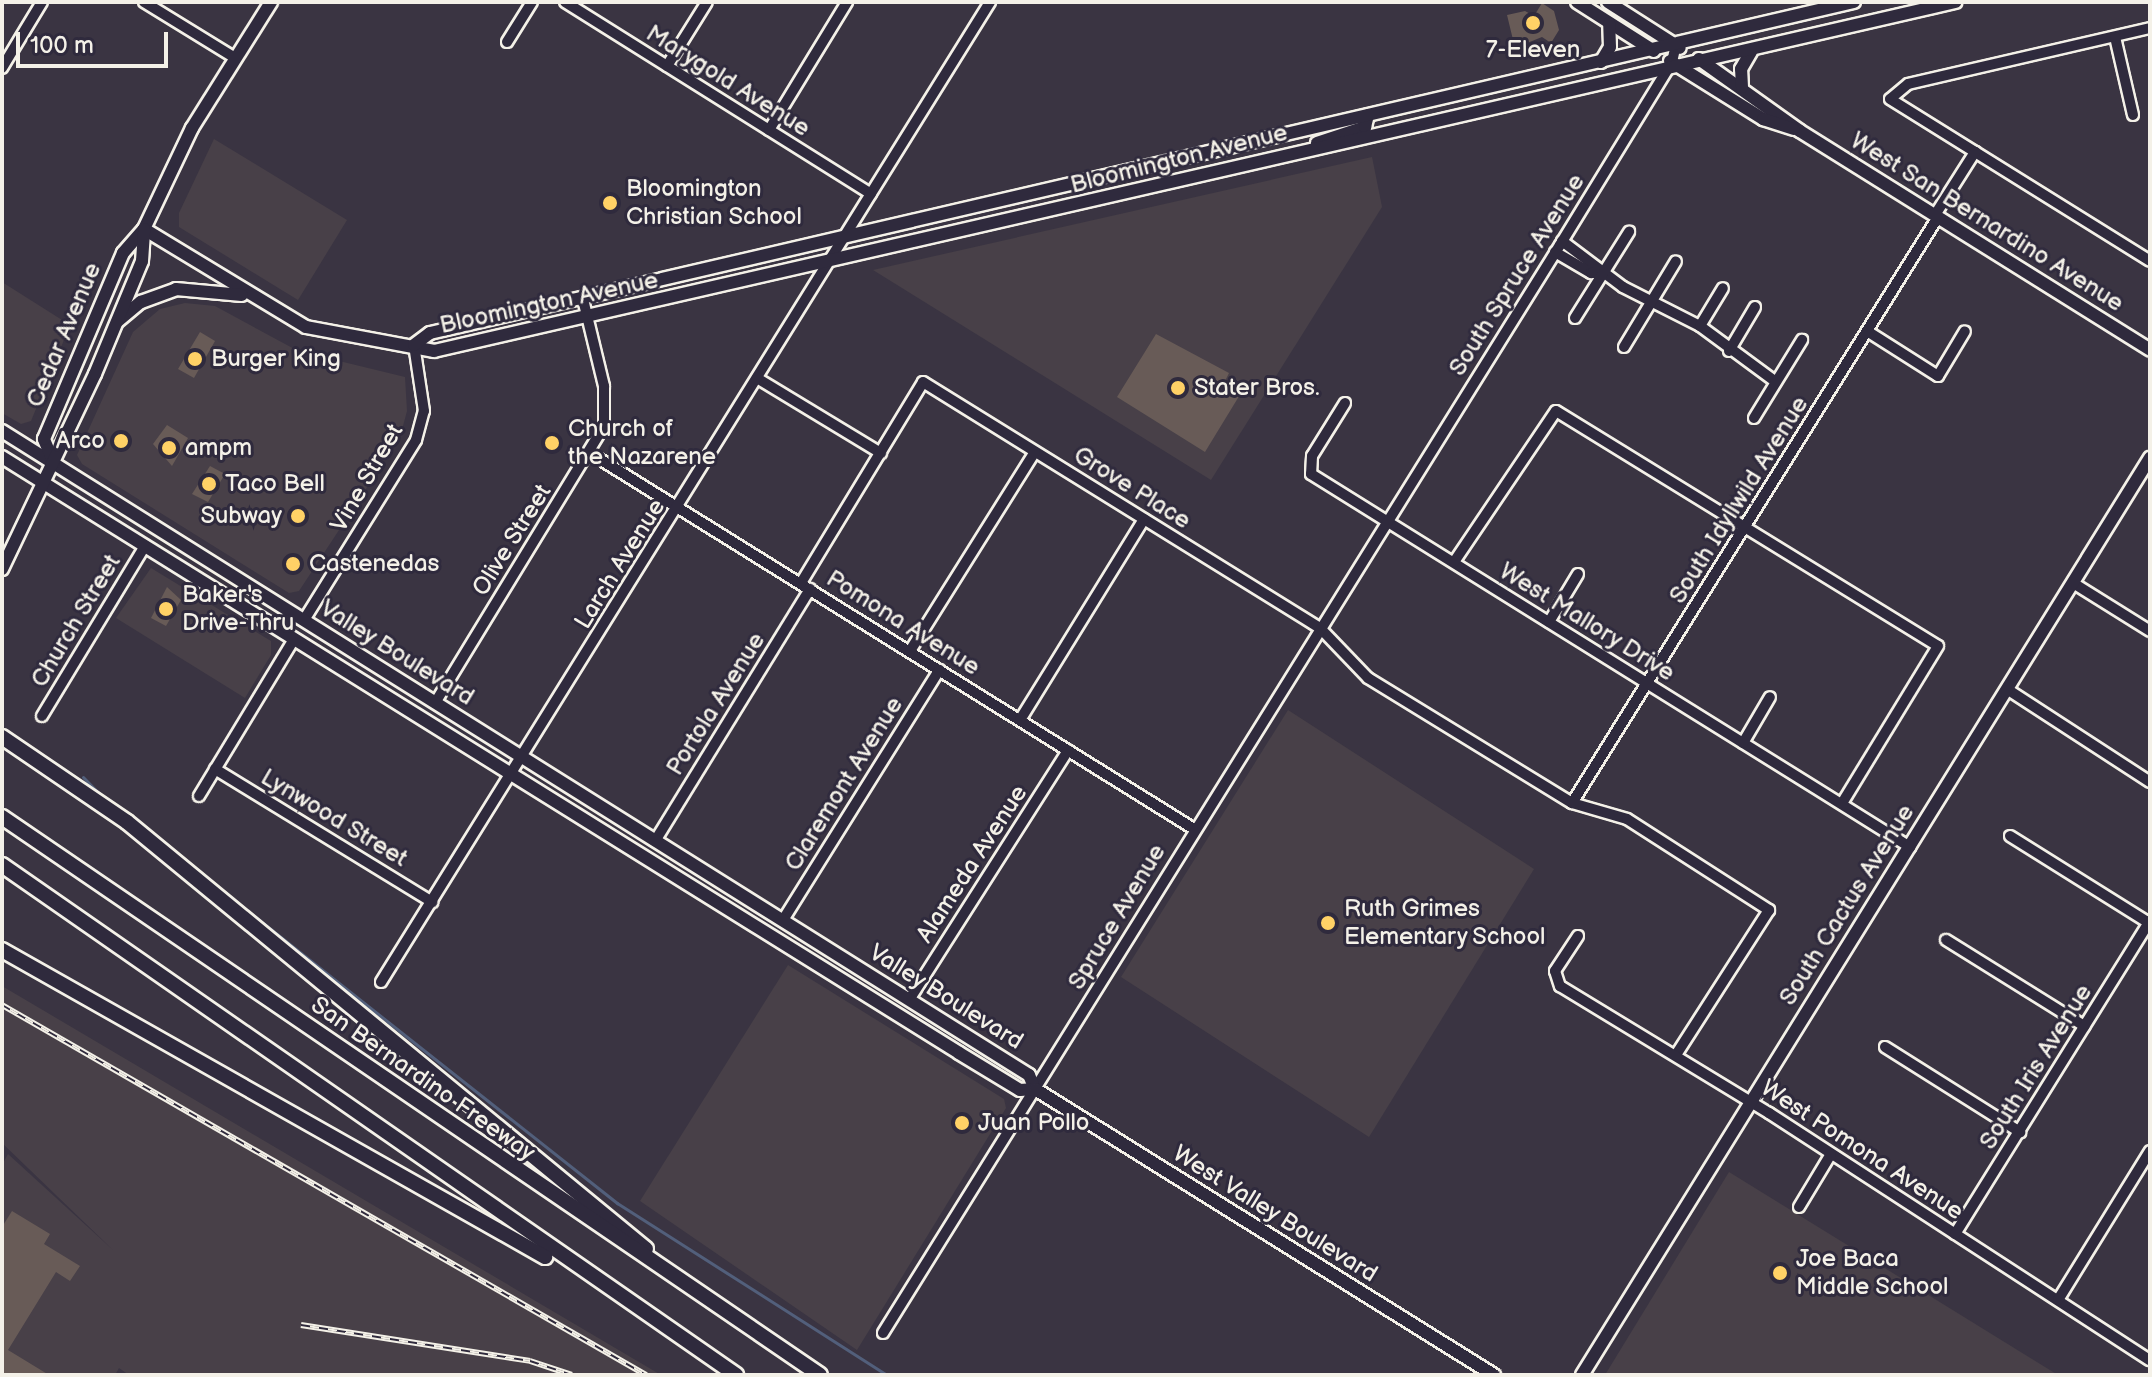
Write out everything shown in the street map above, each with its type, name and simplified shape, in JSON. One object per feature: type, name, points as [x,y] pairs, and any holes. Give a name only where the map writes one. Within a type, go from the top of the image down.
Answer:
[{"type":"highway","points":[[2,737],[127,822],[524,1154],[729,1306],[742,1326]]},
{"type":"highway","name":"San Bernardino Freeway","points":[[2,817],[742,1326],[820,1375]]},
{"type":"highway","points":[[2,865],[614,1295],[736,1375]]},
{"type":"highway","points":[[2,950],[614,1295]]},
{"type":"main road","name":"Cedar Avenue","points":[[54,463],[44,439],[123,253],[144,229],[192,128],[271,2]]},
{"type":"main road","name":"West San Bernardino Avenue","points":[[1577,2],[1763,119],[1800,131]]},
{"type":"main road","name":"West San Bernardino Avenue","points":[[1608,2],[1742,87],[1800,131],[2150,350]]},
{"type":"main road","name":"Bloomington Avenue","points":[[414,345],[430,333],[1854,2]]},
{"type":"main road","name":"Bloomington Avenue","points":[[144,229],[247,296],[333,336],[414,345],[434,351],[1135,193],[1672,62],[1751,52],[1955,2]]},
{"type":"main road","points":[[1601,62],[1612,38],[1609,23]]},
{"type":"main road","points":[[1742,87],[1741,69],[1751,52]]},
{"type":"main road","points":[[1304,150],[1365,127],[1368,115]]},
{"type":"main road","points":[[1131,170],[1135,193]]},
{"type":"main road","name":"Cedar Avenue","points":[[2,569],[46,484],[142,261],[144,229]]},
{"type":"main road","points":[[116,323],[141,302],[176,289],[247,296]]},
{"type":"main road","name":"Valley Boulevard","points":[[2,431],[1029,1075],[1035,1089],[1020,1090],[2,457]]},
{"type":"main road","name":"South Cactus Avenue","points":[[1582,1375],[2010,691],[2150,458]]},
{"type":"main road","name":"West Valley Boulevard","points":[[1035,1089],[1494,1375]]},
{"type":"street","points":[[2,68],[42,2]]},
{"type":"street","points":[[144,2],[235,58]]},
{"type":"street","points":[[507,42],[532,2]]},
{"type":"street","name":"Marygold Avenue","points":[[565,2],[871,194]]},
{"type":"street","points":[[667,66],[707,2]]},
{"type":"street","points":[[769,130],[847,2]]},
{"type":"street","name":"Larch Avenue","points":[[381,982],[990,2]]},
{"type":"street","points":[[2150,28],[1908,84],[1890,99],[2150,261]]},
{"type":"street","points":[[2115,37],[2133,115]]},
{"type":"street","name":"South Spruce Avenue","points":[[1387,523],[1672,62],[1676,45]]},
{"type":"street","name":"South Idyllwild Avenue","points":[[1572,803],[1746,529],[1975,152]]},
{"type":"street","points":[[1575,318],[1629,232]]},
{"type":"street","points":[[1562,241],[1603,273],[1649,302],[1700,326],[1729,351],[1776,382]]},
{"type":"street","points":[[1555,252],[1591,273],[1603,273]]},
{"type":"street","points":[[1624,347],[1676,261]]},
{"type":"street","points":[[1700,326],[1723,288]]},
{"type":"street","name":"Olive Street","points":[[435,703],[604,426],[606,401],[583,299]]},
{"type":"street","points":[[1729,351],[1755,307]]},
{"type":"street","points":[[1867,331],[1938,376],[1965,331]]},
{"type":"street","points":[[1754,418],[1802,340]]},
{"type":"street","name":"Vine Street","points":[[304,620],[419,432],[424,411],[414,345]]},
{"type":"street","points":[[757,378],[881,453]]},
{"type":"street","name":"Portola Avenue","points":[[655,841],[923,382]]},
{"type":"street","name":"Grove Place","points":[[923,382],[1320,628],[1368,678],[1572,803],[1627,819],[1769,910],[1676,1055]]},
{"type":"street","name":"West Mallory Drive","points":[[1345,403],[1312,456],[1311,474],[1910,847]]},
{"type":"street","points":[[1454,562],[1556,411],[1938,646],[1842,803]]},
{"type":"street","points":[[910,651],[1035,452]]},
{"type":"street","name":"Pomona Avenue","points":[[590,453],[1194,829]]},
{"type":"street","points":[[1020,720],[1144,519]]},
{"type":"street","name":"Spruce Avenue","points":[[883,1333],[1387,523]]},
{"type":"street","name":"Church Street","points":[[42,716],[145,546]]},
{"type":"street","points":[[1549,622],[1578,574]]},
{"type":"street","points":[[2073,583],[2148,625]]},
{"type":"street","points":[[199,796],[294,639]]},
{"type":"street","name":"Claremont Avenue","points":[[783,920],[939,670]]},
{"type":"street","points":[[2010,691],[2150,782]]},
{"type":"street","points":[[1743,743],[1770,697]]},
{"type":"street","name":"Alameda Avenue","points":[[909,1000],[1068,750]]},
{"type":"street","name":"Lynwood Street","points":[[215,769],[432,902]]},
{"type":"street","points":[[2010,836],[2149,922]]},
{"type":"street","name":"South Iris Avenue","points":[[1955,1234],[2149,922]]},
{"type":"street","name":"West Pomona Avenue","points":[[1578,936],[1555,975],[1560,986],[1751,1102],[2150,1360]]},
{"type":"street","points":[[1946,940],[2084,1026]]},
{"type":"street","points":[[1885,1047],[2020,1132]]},
{"type":"street","points":[[2058,1300],[2150,1151]]},
{"type":"street","points":[[1799,1207],[1831,1154]]},
{"type":"shaded area","points":[[214,139],[347,220],[298,300],[179,227],[179,213]]},
{"type":"shaded area","points":[[1372,157],[1382,207],[1211,480],[873,270]]},
{"type":"shaded area","points":[[2,282],[70,325],[31,421],[21,424],[2,413]]},
{"type":"shaded area","points":[[185,303],[215,306],[298,351],[405,377],[407,411],[400,437],[299,591],[289,593],[82,464],[77,455],[133,332],[160,309]]},
{"type":"shaded area","points":[[151,568],[271,641],[271,655],[245,698],[116,618]]},
{"type":"shaded area","name":"Ruth Grimes Elementary School","points":[[1288,710],[1534,869],[1369,1137],[1121,977]]},
{"type":"shaded area","points":[[788,965],[1004,1099],[1006,1108],[857,1350],[640,1201]]},
{"type":"shaded area","points":[[2,986],[661,1375],[129,1375],[119,1368],[115,1375],[2,1375],[2,1165],[8,1154],[113,1250],[2,1143]]},
{"type":"shaded area","name":"Joe Baca Middle School","points":[[1729,1172],[2058,1375],[1605,1375]]},
{"type":"building","name":"7-Eleven","points":[[1542,3],[1554,11],[1559,30],[1551,43],[1542,37],[1515,48],[1507,15],[1525,11],[1534,16]]},
{"type":"building","name":"Burger King","points":[[200,332],[215,341],[194,378],[178,369]]},
{"type":"building","name":"Stater Bros.","points":[[1156,334],[1229,373],[1224,383],[1241,393],[1205,452],[1117,397]]},
{"type":"building","name":"ampm","points":[[167,425],[188,438],[172,466],[153,444]]},
{"type":"building","name":"Taco Bell","points":[[210,466],[225,474],[208,502],[192,494]]},
{"type":"building","name":"Baker's Drive-Thru","points":[[167,587],[181,600],[166,626],[151,618]]},
{"type":"building","points":[[12,1211],[50,1234],[44,1244],[80,1266],[70,1281],[56,1272],[8,1350],[49,1375],[2,1375],[2,1227]]},
{"type":"waterway","points":[[83,777],[102,797]]},
{"type":"waterway","points":[[215,885],[617,1203],[887,1375]]},
{"type":"railway","points":[[2,1005],[646,1375]]},
{"type":"railway","points":[[301,1325],[530,1361],[572,1375]]},
{"type":"place","name":"7-Eleven","points":[[1533,23]]},
{"type":"place","name":"Bloomington Christian School","points":[[610,203]]},
{"type":"place","name":"Burger King","points":[[195,359]]},
{"type":"place","name":"Stater Bros.","points":[[1178,388]]},
{"type":"place","name":"Arco","points":[[121,441]]},
{"type":"place","name":"Church of the Nazarene","points":[[552,443]]},
{"type":"place","name":"ampm","points":[[169,448]]},
{"type":"place","name":"Taco Bell","points":[[209,484]]},
{"type":"place","name":"Subway","points":[[298,516]]},
{"type":"place","name":"Castenedas","points":[[293,564]]},
{"type":"place","name":"Baker's Drive-Thru","points":[[166,609]]},
{"type":"place","name":"Ruth Grimes Elementary School","points":[[1328,923]]},
{"type":"place","name":"Juan Pollo","points":[[962,1123]]},
{"type":"place","name":"Joe Baca Middle School","points":[[1780,1273]]}]
